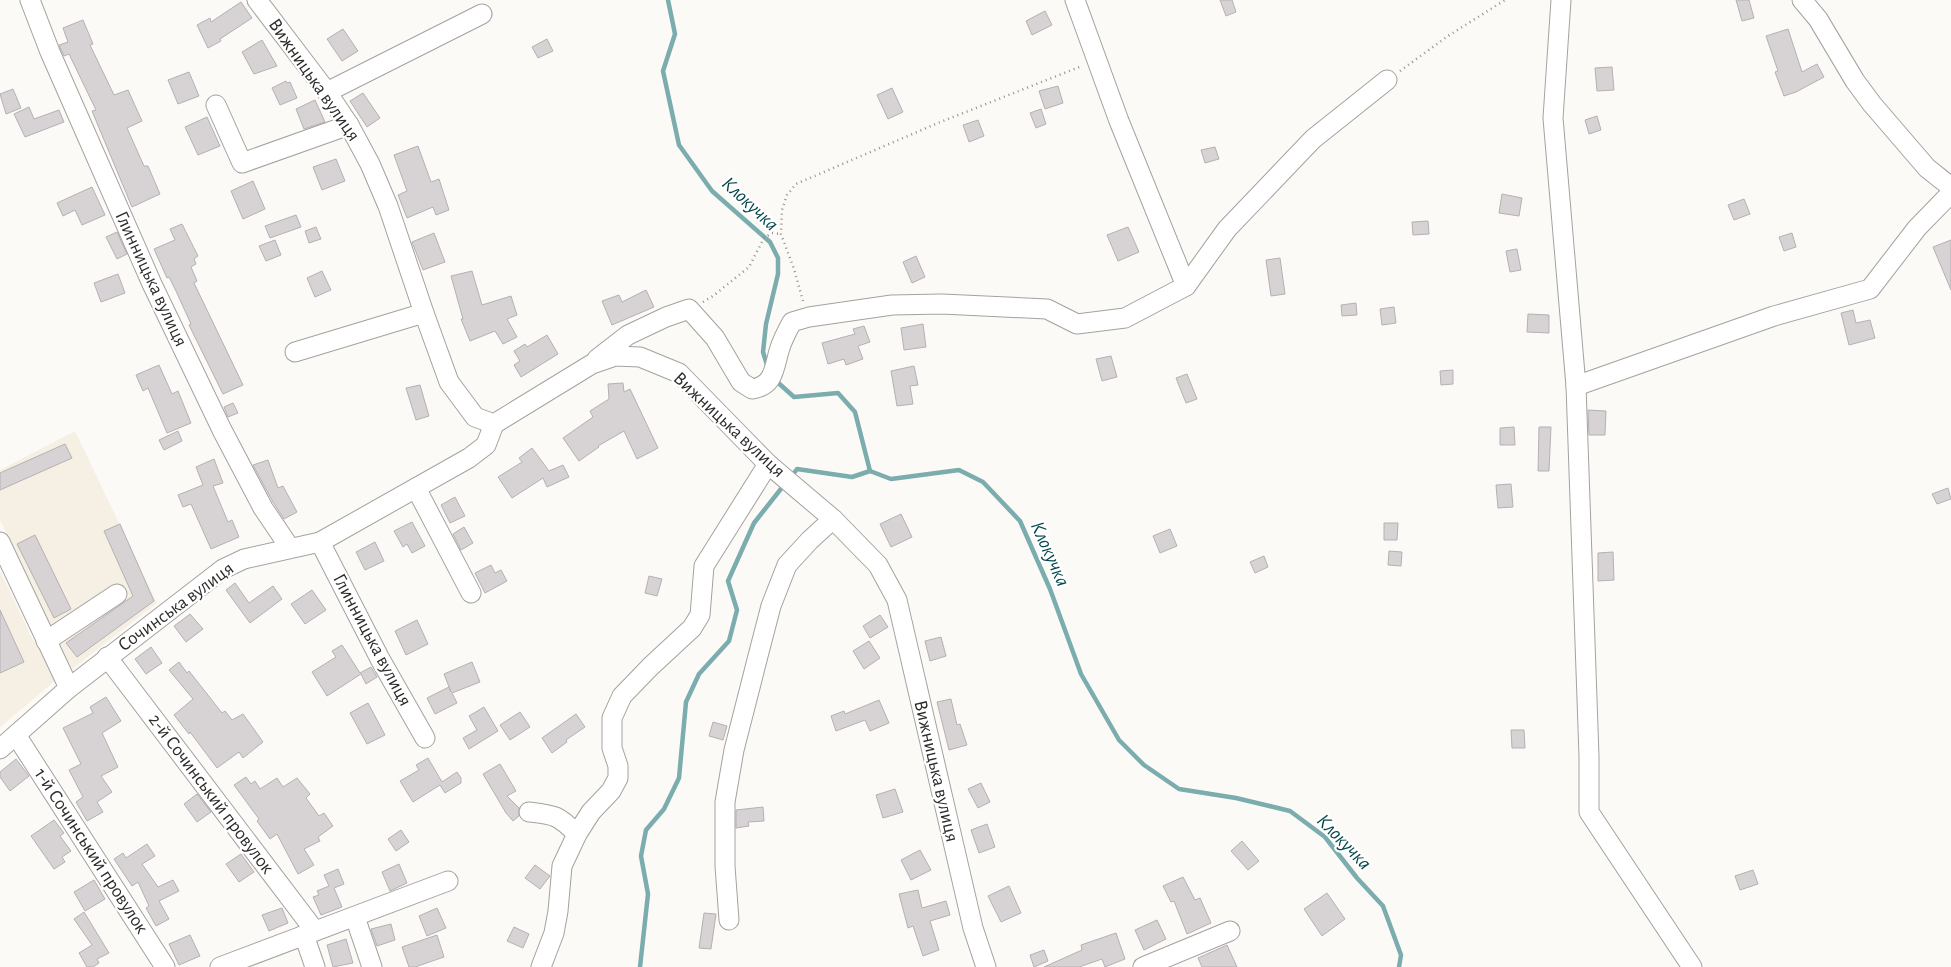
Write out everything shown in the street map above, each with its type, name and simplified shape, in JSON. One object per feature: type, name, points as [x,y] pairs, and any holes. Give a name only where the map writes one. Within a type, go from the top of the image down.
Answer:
[{"type":"street","name":"Глинницька вулиця","points":[[30,0],[50,52],[152,284],[222,430],[262,508],[290,548]]},
{"type":"street","name":"Вижницька вулиця","points":[[257,0],[327,92],[349,125],[370,164],[388,206],[449,382],[475,417],[494,424],[592,364],[615,356],[640,357],[680,373],[772,468],[833,519],[878,565],[897,600],[973,928],[986,967]]},
{"type":"street","points":[[1075,0],[1123,130],[1186,286]]},
{"type":"street","points":[[1561,0],[1554,118],[1576,386],[1589,756],[1589,812],[1692,967]]},
{"type":"street","points":[[1802,0],[1818,19],[1855,82],[1888,124],[1927,168],[1951,186]]},
{"type":"street","points":[[327,92],[482,14]]},
{"type":"street","points":[[592,364],[628,335],[666,317],[689,309],[715,338],[741,382],[752,389],[759,388],[770,378],[792,322],[809,317],[892,305],[942,304],[1047,309],[1077,324],[1125,318],[1186,286],[1227,229],[1313,139],[1387,80]]},
{"type":"street","points":[[216,105],[242,163],[349,125]]},
{"type":"street","points":[[1576,386],[1774,316],[1870,289],[1917,228],[1951,193]]},
{"type":"street","points":[[296,352],[424,313]]},
{"type":"street","name":"Сочинська вулиця","points":[[0,749],[69,688],[223,569],[244,559],[320,542],[469,458],[486,445],[494,424]]},
{"type":"street","points":[[541,967],[554,933],[562,866],[577,834],[591,812],[611,791],[618,778],[618,766],[612,748],[612,718],[622,696],[692,628],[700,615],[704,566],[772,468]]},
{"type":"street","points":[[416,488],[471,593]]},
{"type":"street","points":[[730,920],[725,866],[725,802],[734,750],[758,656],[772,606],[787,565],[833,519]]},
{"type":"street","points":[[0,542],[69,688]]},
{"type":"street","name":"Глинницька вулиця","points":[[320,542],[380,659],[425,738]]},
{"type":"street","points":[[46,641],[117,594]]},
{"type":"street","name":"2-й Сочинський провулок","points":[[108,657],[310,933],[315,967]]},
{"type":"street","name":"1-й Сочинський провулок","points":[[16,735],[165,967]]},
{"type":"street","points":[[529,812],[552,814],[562,819],[577,834]]},
{"type":"street","points":[[220,967],[448,881]]},
{"type":"street","points":[[355,917],[372,967]]},
{"type":"street","points":[[1144,967],[1230,931]]},
{"type":"path","points":[[1387,80],[1448,36],[1505,0]]},
{"type":"path","points":[[809,317],[781,234],[782,210],[787,195],[796,184],[938,123],[1097,60]]},
{"type":"path","points":[[689,309],[713,296],[749,267],[764,238],[772,233],[781,234]]},
{"type":"shaded area","points":[[75,431],[157,603],[72,669],[0,520],[0,470]]},
{"type":"shaded area","points":[[0,571],[32,638],[58,678],[0,727]]},
{"type":"building","points":[[1220,0],[1232,0],[1236,12],[1226,16]]},
{"type":"building","points":[[1736,0],[1749,0],[1754,18],[1742,21]]},
{"type":"building","points":[[241,2],[252,18],[220,39],[221,41],[208,48],[197,25],[210,18],[211,22]]},
{"type":"building","points":[[1045,11],[1052,25],[1032,35],[1026,21]]},
{"type":"building","points":[[83,20],[93,44],[90,45],[114,95],[128,90],[142,121],[127,128],[144,166],[148,166],[160,194],[132,207],[92,111],[96,110],[69,54],[64,56],[59,45],[68,42],[63,28]]},
{"type":"building","points":[[343,29],[358,51],[342,61],[327,39]]},
{"type":"building","points":[[1788,29],[1802,72],[1817,64],[1824,77],[1796,92],[1784,96],[1775,72],[1778,71],[1766,36]]},
{"type":"building","points":[[547,39],[553,51],[538,58],[532,47]]},
{"type":"building","points":[[262,40],[277,66],[254,74],[242,52]]},
{"type":"building","points":[[1612,67],[1614,90],[1597,91],[1595,68]]},
{"type":"building","points":[[189,72],[199,96],[178,104],[168,80]]},
{"type":"building","points":[[286,81],[287,83],[290,82],[297,98],[280,105],[272,88]]},
{"type":"building","points":[[1058,86],[1063,103],[1045,109],[1039,91]]},
{"type":"building","points":[[892,88],[903,112],[888,119],[877,95]]},
{"type":"building","points":[[13,89],[21,108],[6,114],[0,94]]},
{"type":"building","points":[[363,93],[380,118],[367,127],[350,101]]},
{"type":"building","points":[[315,100],[325,122],[304,129],[296,109]]},
{"type":"building","points":[[29,107],[34,119],[59,110],[64,122],[25,137],[14,114]]},
{"type":"building","points":[[1041,109],[1046,124],[1036,128],[1030,113]]},
{"type":"building","points":[[1597,116],[1601,130],[1589,134],[1585,120]]},
{"type":"building","points":[[207,117],[220,146],[198,155],[185,127]]},
{"type":"building","points":[[978,120],[984,136],[969,142],[963,125]]},
{"type":"building","points":[[418,146],[431,182],[439,179],[449,210],[436,215],[433,207],[407,218],[398,195],[407,191],[394,155]]},
{"type":"building","points":[[1215,147],[1219,159],[1205,163],[1201,150]]},
{"type":"building","points":[[336,159],[345,181],[322,190],[313,167]]},
{"type":"building","points":[[253,181],[265,209],[243,219],[231,191]]},
{"type":"building","points":[[92,187],[105,215],[82,225],[75,210],[63,216],[57,203]]},
{"type":"building","points":[[1502,194],[1522,198],[1519,216],[1499,213]]},
{"type":"building","points":[[1744,199],[1750,214],[1734,220],[1728,205]]},
{"type":"building","points":[[296,215],[301,227],[270,238],[265,226]]},
{"type":"building","points":[[1428,221],[1429,234],[1413,235],[1412,222]]},
{"type":"building","points":[[182,224],[198,256],[194,259],[196,264],[191,267],[197,281],[194,283],[243,385],[223,394],[189,325],[191,324],[176,291],[169,277],[167,278],[154,249],[175,240],[170,229]]},
{"type":"building","points":[[316,227],[321,239],[309,243],[305,231]]},
{"type":"building","points":[[1128,227],[1139,252],[1118,261],[1107,235]]},
{"type":"building","points":[[117,232],[127,254],[117,259],[106,237]]},
{"type":"building","points":[[434,233],[445,262],[423,270],[412,242]]},
{"type":"building","points":[[1792,233],[1796,247],[1784,251],[1779,237]]},
{"type":"building","points":[[275,240],[281,255],[266,261],[259,246]]},
{"type":"building","points":[[1951,240],[1951,290],[1933,247]]},
{"type":"building","points":[[1517,249],[1521,270],[1510,272],[1506,251]]},
{"type":"building","points":[[916,256],[925,277],[912,283],[903,262]]},
{"type":"building","points":[[1280,258],[1285,294],[1271,296],[1266,260]]},
{"type":"building","points":[[322,271],[331,290],[315,297],[307,278]]},
{"type":"building","points":[[472,271],[482,305],[511,296],[517,315],[507,319],[517,337],[503,344],[495,331],[470,341],[461,319],[463,319],[451,276]]},
{"type":"building","points":[[118,274],[125,293],[101,302],[94,283]]},
{"type":"building","points":[[646,290],[654,307],[612,325],[602,301],[619,295],[622,302]]},
{"type":"building","points":[[1356,303],[1357,315],[1342,316],[1341,305]]},
{"type":"building","points":[[1394,307],[1396,323],[1382,325],[1380,309]]},
{"type":"building","points":[[1853,310],[1856,323],[1870,320],[1875,338],[1849,345],[1841,313]]},
{"type":"building","points":[[1528,314],[1549,315],[1549,333],[1527,332]]},
{"type":"building","points":[[923,324],[926,347],[904,350],[901,328]]},
{"type":"building","points":[[864,326],[870,342],[858,346],[863,359],[846,365],[844,359],[828,364],[822,343],[855,334],[853,329]]},
{"type":"building","points":[[547,335],[558,354],[521,377],[514,365],[520,361],[514,351],[525,344],[527,347]]},
{"type":"building","points":[[1111,356],[1117,377],[1102,381],[1096,359]]},
{"type":"building","points":[[159,365],[172,394],[178,391],[191,423],[167,433],[148,388],[143,391],[136,375]]},
{"type":"building","points":[[914,366],[918,385],[910,386],[913,404],[897,406],[891,371]]},
{"type":"building","points":[[1453,370],[1453,384],[1441,385],[1440,371]]},
{"type":"building","points":[[1187,374],[1197,399],[1186,403],[1176,378]]},
{"type":"building","points":[[623,383],[624,392],[630,389],[658,448],[637,459],[624,431],[598,446],[579,461],[563,438],[593,417],[590,411],[609,399],[608,384]]},
{"type":"building","points":[[420,385],[429,416],[416,420],[406,388]]},
{"type":"building","points":[[233,403],[238,413],[228,417],[224,407]]},
{"type":"building","points":[[1588,410],[1606,411],[1605,435],[1589,435]]},
{"type":"building","points":[[1514,427],[1515,445],[1500,445],[1500,428]]},
{"type":"building","points":[[1539,427],[1551,427],[1549,471],[1538,471]]},
{"type":"building","points":[[178,431],[182,441],[164,450],[159,440]]},
{"type":"building","points":[[65,444],[72,458],[0,490],[0,473]]},
{"type":"building","points":[[532,448],[549,471],[563,465],[569,477],[547,487],[543,478],[512,498],[498,477],[522,462],[519,458]]},
{"type":"building","points":[[214,459],[223,483],[213,486],[228,522],[232,520],[239,537],[211,549],[191,504],[183,507],[178,495],[203,485],[196,467]]},
{"type":"building","points":[[268,460],[278,488],[283,486],[297,512],[284,519],[253,465]]},
{"type":"building","points":[[1511,484],[1513,507],[1498,508],[1496,485]]},
{"type":"building","points":[[1948,488],[1951,499],[1937,504],[1932,494]]},
{"type":"building","points":[[455,497],[465,516],[450,523],[441,505]]},
{"type":"building","points":[[901,514],[912,537],[891,547],[880,524]]},
{"type":"building","points":[[412,522],[425,546],[412,553],[407,544],[403,547],[394,531]]},
{"type":"building","points":[[1384,523],[1398,523],[1397,540],[1384,540]]},
{"type":"building","points":[[120,524],[154,601],[77,657],[66,643],[133,596],[104,531]]},
{"type":"building","points":[[464,527],[473,543],[461,550],[453,534]]},
{"type":"building","points":[[1170,529],[1177,546],[1160,553],[1153,536]]},
{"type":"building","points":[[35,535],[71,609],[54,618],[17,544]]},
{"type":"building","points":[[375,542],[384,561],[365,570],[356,552]]},
{"type":"building","points":[[1389,551],[1402,552],[1401,566],[1388,565]]},
{"type":"building","points":[[1613,552],[1614,580],[1598,581],[1598,553]]},
{"type":"building","points":[[1264,556],[1268,567],[1255,573],[1250,562]]},
{"type":"building","points":[[491,565],[495,573],[501,570],[507,581],[485,593],[475,573]]},
{"type":"building","points":[[649,576],[662,579],[657,596],[645,593]]},
{"type":"building","points":[[235,583],[249,603],[273,586],[282,599],[250,623],[226,590]]},
{"type":"building","points":[[312,590],[326,610],[305,624],[291,604]]},
{"type":"building","points":[[0,610],[24,662],[0,673]]},
{"type":"building","points":[[190,614],[203,629],[186,642],[174,626]]},
{"type":"building","points":[[880,615],[888,627],[870,638],[863,626]]},
{"type":"building","points":[[417,620],[428,644],[406,655],[395,631]]},
{"type":"building","points":[[941,637],[946,656],[930,661],[925,641]]},
{"type":"building","points":[[869,641],[880,658],[864,669],[853,651]]},
{"type":"building","points":[[342,645],[360,673],[371,667],[377,677],[366,684],[361,674],[327,696],[312,672],[336,657],[332,651]]},
{"type":"building","points":[[151,647],[162,663],[146,674],[135,659]]},
{"type":"building","points":[[179,662],[187,673],[189,671],[222,713],[225,711],[232,720],[243,714],[263,742],[243,758],[239,752],[217,768],[190,732],[189,734],[174,715],[193,699],[169,670]]},
{"type":"building","points":[[472,662],[480,682],[452,693],[457,703],[435,714],[427,698],[449,687],[451,692],[444,674]]},
{"type":"building","points":[[106,697],[121,721],[102,733],[118,767],[101,776],[112,792],[97,802],[103,812],[87,821],[76,802],[83,797],[69,770],[81,764],[63,728],[93,713],[90,707]]},
{"type":"building","points":[[951,699],[957,725],[960,724],[967,745],[949,750],[937,702]]},
{"type":"building","points":[[879,700],[889,723],[870,731],[865,720],[836,731],[831,716],[844,711],[845,714]]},
{"type":"building","points":[[368,703],[385,735],[367,744],[350,713]]},
{"type":"building","points":[[484,707],[498,731],[469,749],[463,738],[477,730],[469,716]]},
{"type":"building","points":[[520,712],[530,727],[510,740],[500,725]]},
{"type":"building","points":[[576,714],[585,727],[566,740],[567,742],[552,753],[542,738]]},
{"type":"building","points":[[713,722],[727,726],[723,740],[709,736]]},
{"type":"building","points":[[1511,730],[1524,730],[1525,748],[1512,748]]},
{"type":"building","points":[[428,758],[442,782],[457,772],[461,778],[461,783],[445,793],[440,785],[413,802],[400,781],[419,770],[416,765]]},
{"type":"building","points":[[16,759],[29,776],[10,791],[0,777],[0,772]]},
{"type":"building","points":[[500,764],[516,791],[507,796],[519,808],[519,816],[513,821],[506,813],[483,774]]},
{"type":"building","points":[[246,777],[251,784],[255,781],[260,789],[277,778],[283,787],[297,778],[310,794],[306,798],[319,816],[324,813],[333,826],[318,837],[320,841],[304,849],[314,865],[298,874],[277,834],[270,839],[257,821],[259,819],[234,785]]},
{"type":"building","points":[[981,783],[990,802],[978,808],[968,789]]},
{"type":"building","points":[[895,789],[903,812],[883,818],[876,795]]},
{"type":"building","points":[[197,794],[211,812],[197,822],[184,804]]},
{"type":"building","points":[[763,807],[764,821],[748,822],[749,826],[736,828],[736,810]]},
{"type":"building","points":[[54,820],[64,833],[60,836],[71,851],[62,857],[65,862],[54,869],[31,836]]},
{"type":"building","points":[[987,824],[995,847],[979,853],[971,830]]},
{"type":"building","points":[[401,830],[409,842],[396,851],[388,839]]},
{"type":"building","points":[[1242,841],[1259,861],[1248,870],[1231,851]]},
{"type":"building","points":[[147,844],[155,856],[142,864],[158,887],[173,880],[179,891],[159,901],[169,919],[156,926],[146,908],[149,906],[138,882],[132,886],[114,859],[123,853],[126,858]]},
{"type":"building","points":[[920,850],[931,870],[911,880],[901,860]]},
{"type":"building","points":[[241,854],[254,872],[239,882],[226,864]]},
{"type":"building","points":[[399,864],[407,883],[390,891],[382,872]]},
{"type":"building","points":[[535,865],[550,876],[540,889],[525,878]]},
{"type":"building","points":[[338,869],[344,884],[334,888],[342,907],[321,915],[313,897],[319,895],[317,891],[329,886],[324,875]]},
{"type":"building","points":[[1753,870],[1758,884],[1740,890],[1735,876]]},
{"type":"building","points":[[1183,877],[1195,900],[1200,898],[1211,923],[1187,934],[1174,901],[1171,902],[1163,886]]},
{"type":"building","points":[[94,880],[105,899],[85,911],[74,892]]},
{"type":"building","points":[[1009,886],[1021,913],[1001,922],[988,896]]},
{"type":"building","points":[[918,890],[922,908],[946,901],[950,915],[930,921],[939,950],[923,956],[913,926],[908,928],[899,894]]},
{"type":"building","points":[[1327,893],[1345,919],[1322,936],[1304,909]]},
{"type":"building","points":[[282,908],[288,923],[269,931],[262,915]]},
{"type":"building","points":[[437,908],[446,928],[427,936],[419,916]]},
{"type":"building","points":[[84,912],[109,953],[97,959],[99,963],[93,967],[87,967],[79,953],[92,945],[74,919]]},
{"type":"building","points":[[704,913],[716,914],[711,949],[699,948]]},
{"type":"building","points":[[1157,920],[1166,939],[1144,950],[1135,930]]},
{"type":"building","points":[[391,924],[395,940],[377,946],[371,929]]},
{"type":"building","points":[[514,927],[529,934],[523,948],[507,941]]},
{"type":"building","points":[[1116,933],[1125,959],[1105,967],[1102,959],[1079,967],[1044,967],[1082,950],[1081,945]]},
{"type":"building","points":[[190,935],[200,956],[179,965],[169,944]]},
{"type":"building","points":[[437,935],[444,957],[415,967],[409,967],[402,947]]},
{"type":"building","points":[[346,939],[353,963],[333,967],[327,945]]},
{"type":"building","points":[[1227,945],[1237,967],[1202,967],[1198,958]]},
{"type":"building","points":[[1044,950],[1048,961],[1034,967],[1030,955]]},
{"type":"waterway","name":"Клокучка","points":[[668,0],[675,34],[663,71],[679,145],[712,191],[770,242],[778,258],[778,274],[766,324],[763,352],[768,368]]},
{"type":"waterway","name":"Клокучка","points":[[774,379],[794,397],[838,393],[855,412],[870,471],[891,479],[959,470],[983,482],[1020,521],[1050,589],[1081,674],[1119,740],[1144,765],[1179,789],[1236,798],[1290,811],[1325,837],[1357,878],[1383,906],[1401,955],[1399,967]]},
{"type":"waterway","points":[[791,477],[797,469],[852,477],[870,471]]},
{"type":"waterway","points":[[640,967],[648,894],[641,856],[646,830],[664,809],[679,778],[686,702],[699,674],[729,641],[737,610],[728,581],[754,523],[784,485]]}]
